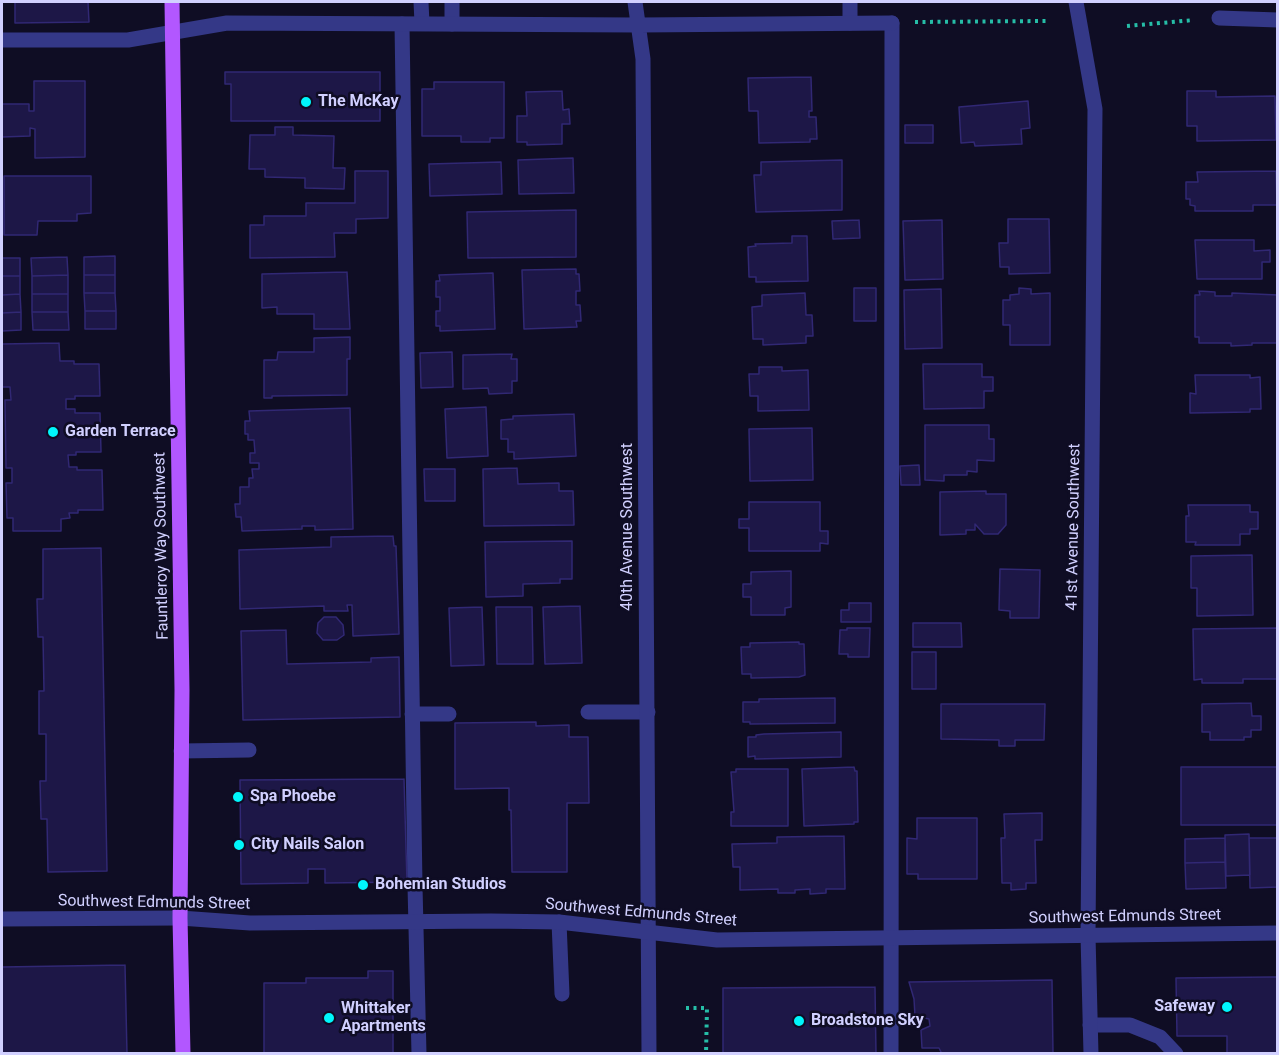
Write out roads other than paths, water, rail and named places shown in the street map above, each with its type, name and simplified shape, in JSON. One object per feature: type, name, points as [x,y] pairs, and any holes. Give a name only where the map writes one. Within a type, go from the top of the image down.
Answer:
[{"type":"main road","name":"Fauntleroy Way Southwest","points":[[172,2],[182,751],[180,918],[183,1053]]},
{"type":"street","points":[[421,2],[422,23]]},
{"type":"street","points":[[452,2],[452,24]]},
{"type":"street","name":"40th Avenue Southwest","points":[[635,2],[643,59],[649,1053]]},
{"type":"street","points":[[850,2],[850,23]]},
{"type":"street","name":"41st Avenue Southwest","points":[[1076,2],[1095,109],[1088,936],[1091,1053]]},
{"type":"street","points":[[1219,18],[1278,20]]},
{"type":"street","points":[[2,40],[128,40],[227,23],[639,25],[892,23],[891,1053]]},
{"type":"street","points":[[402,24],[419,1053]]},
{"type":"street","points":[[588,712],[648,712]]},
{"type":"street","points":[[412,714],[449,714]]},
{"type":"street","points":[[182,751],[249,750]]},
{"type":"street","name":"Southwest Edmunds Street","points":[[2,919],[180,918],[250,923],[560,922],[717,940],[1278,933]]},
{"type":"street","points":[[560,922],[562,994]]},
{"type":"street","points":[[1090,1025],[1130,1025],[1160,1037],[1176,1053]]},
{"type":"place","name":"The McKay","points":[[306,102]]},
{"type":"place","name":"Garden Terrace","points":[[53,432]]},
{"type":"place","name":"Spa Phoebe","points":[[238,797]]},
{"type":"place","name":"City Nails Salon","points":[[239,845]]},
{"type":"place","name":"Bohemian Studios","points":[[363,885]]},
{"type":"place","name":"Safeway","points":[[1227,1007]]},
{"type":"place","name":"Whittaker Apartments","points":[[329,1018]]},
{"type":"place","name":"Broadstone Sky","points":[[799,1021]]}]
